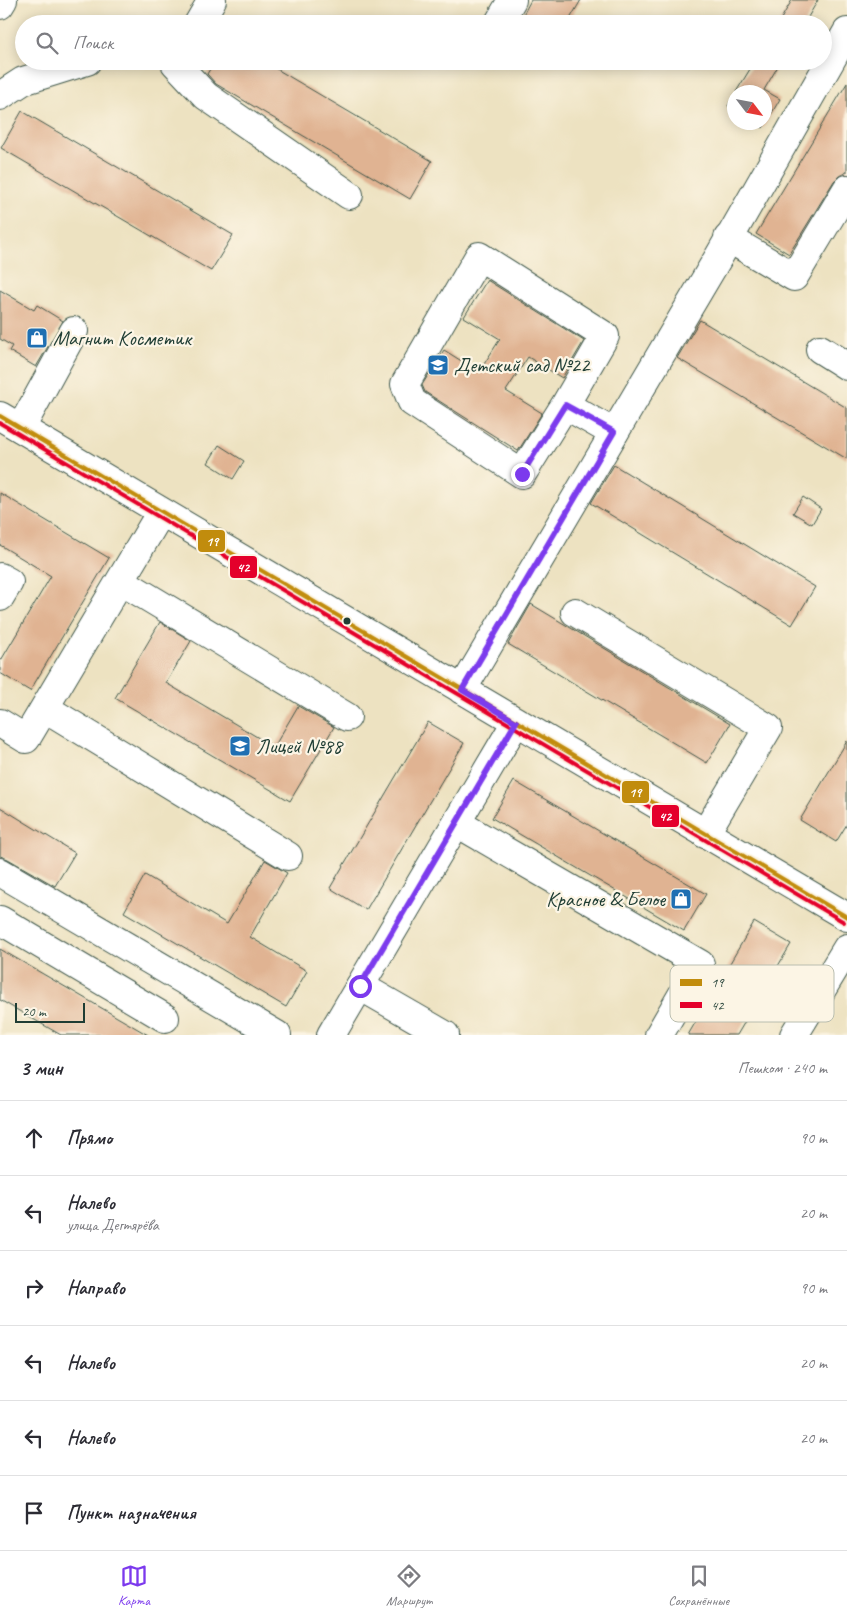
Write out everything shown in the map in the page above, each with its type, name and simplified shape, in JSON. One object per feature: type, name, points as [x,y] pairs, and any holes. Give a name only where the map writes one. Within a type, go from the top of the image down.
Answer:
[{"type":"street","points":[[0,6],[3,0]]},
{"type":"street","points":[[203,15],[212,0]]},
{"type":"street","points":[[503,15],[512,0]]},
{"type":"street","points":[[832,58],[847,32]]},
{"type":"street","points":[[0,96],[22,81],[58,70]]},
{"type":"street","points":[[182,70],[206,96],[350,195]]},
{"type":"street","points":[[462,690],[825,70]]},
{"type":"street","points":[[728,238],[794,277],[847,189]]},
{"type":"street","points":[[479,256],[605,336],[565,405],[522,474],[412,402],[405,384],[479,256]]},
{"type":"street","points":[[74,331],[10,422],[847,917]]},
{"type":"street","points":[[820,350],[847,366]]},
{"type":"street","points":[[565,405],[614,432]]},
{"type":"street","points":[[0,724],[26,739],[161,512]]},
{"type":"street","points":[[0,577],[9,582],[0,597]]},
{"type":"street","points":[[120,580],[347,717]]},
{"type":"street","points":[[574,612],[768,728],[705,834]]},
{"type":"street","points":[[45,708],[288,856]]},
{"type":"street","points":[[331,1035],[516,722]]},
{"type":"street","points":[[457,822],[699,965]]},
{"type":"street","points":[[0,872],[277,1035]]},
{"type":"street","points":[[0,920],[160,1026],[186,982]]},
{"type":"street","points":[[834,971],[847,948]]},
{"type":"street","points":[[360,986],[445,1035]]},
{"type":"street","points":[[658,1035],[670,1015]]},
{"type":"street","points":[[798,1034],[805,1022]]},
{"type":"building","points":[[531,0],[581,0],[572,15],[523,15]]},
{"type":"building","points":[[792,0],[818,0],[809,15],[783,15]]},
{"type":"building","points":[[209,70],[278,70],[432,161],[410,199],[216,84],[207,74]]},
{"type":"building","points":[[749,70],[776,70],[767,85],[740,85]]},
{"type":"building","points":[[847,83],[847,172],[834,181],[789,254],[756,234]]},
{"type":"building","points":[[772,94],[780,99],[772,113]]},
{"type":"building","points":[[22,111],[233,235],[211,271],[1,148]]},
{"type":"building","points":[[487,280],[584,341],[562,378],[528,357],[506,391],[542,413],[518,451],[425,392],[422,385],[444,350],[479,372],[500,339],[464,317]]},
{"type":"building","points":[[0,290],[34,310],[37,305],[63,321],[36,367],[9,351],[12,346],[0,339]]},
{"type":"building","points":[[700,320],[847,408],[847,459],[677,358]]},
{"type":"building","points":[[219,445],[244,461],[233,479],[208,463]]},
{"type":"building","points":[[614,465],[815,587],[792,625],[591,503]]},
{"type":"building","points":[[0,493],[109,558],[30,691],[0,673],[0,662],[51,576],[0,545]]},
{"type":"building","points":[[803,497],[821,509],[812,524],[793,513]]},
{"type":"building","points":[[531,604],[730,724],[707,763],[508,644]]},
{"type":"building","points":[[160,622],[191,641],[166,683],[274,747],[298,706],[334,727],[290,801],[115,698]]},
{"type":"building","points":[[428,722],[464,743],[366,910],[330,888]]},
{"type":"building","points":[[847,741],[847,824],[836,842],[800,820]]},
{"type":"building","points":[[514,781],[706,894],[684,931],[492,818]]},
{"type":"building","points":[[0,807],[75,853],[55,886],[0,856]]},
{"type":"building","points":[[265,860],[287,873],[250,937],[307,971],[286,1007],[124,912],[145,875],[227,924]]},
{"type":"building","points":[[754,922],[791,944],[779,965],[729,965]]},
{"type":"building","points":[[0,949],[148,1035],[61,1035],[0,1000]]},
{"type":"building","points":[[696,1022],[745,1022],[737,1035],[688,1035]]},
{"type":"transit line","name":"19","points":[[0,416],[847,917]]},
{"type":"transit line","name":"42","points":[[0,423],[844,922]]},
{"type":"place","name":"Магнит Косметик","points":[[37,338]]},
{"type":"place","name":"Детский сад №22","points":[[438,365]]},
{"type":"place","name":"Лицей №88","points":[[240,746]]},
{"type":"place","name":"Красное & Белое","points":[[681,899]]},
{"type":"route","points":[[360,986],[516,722],[462,690],[614,432],[565,405],[522,474]]}]
